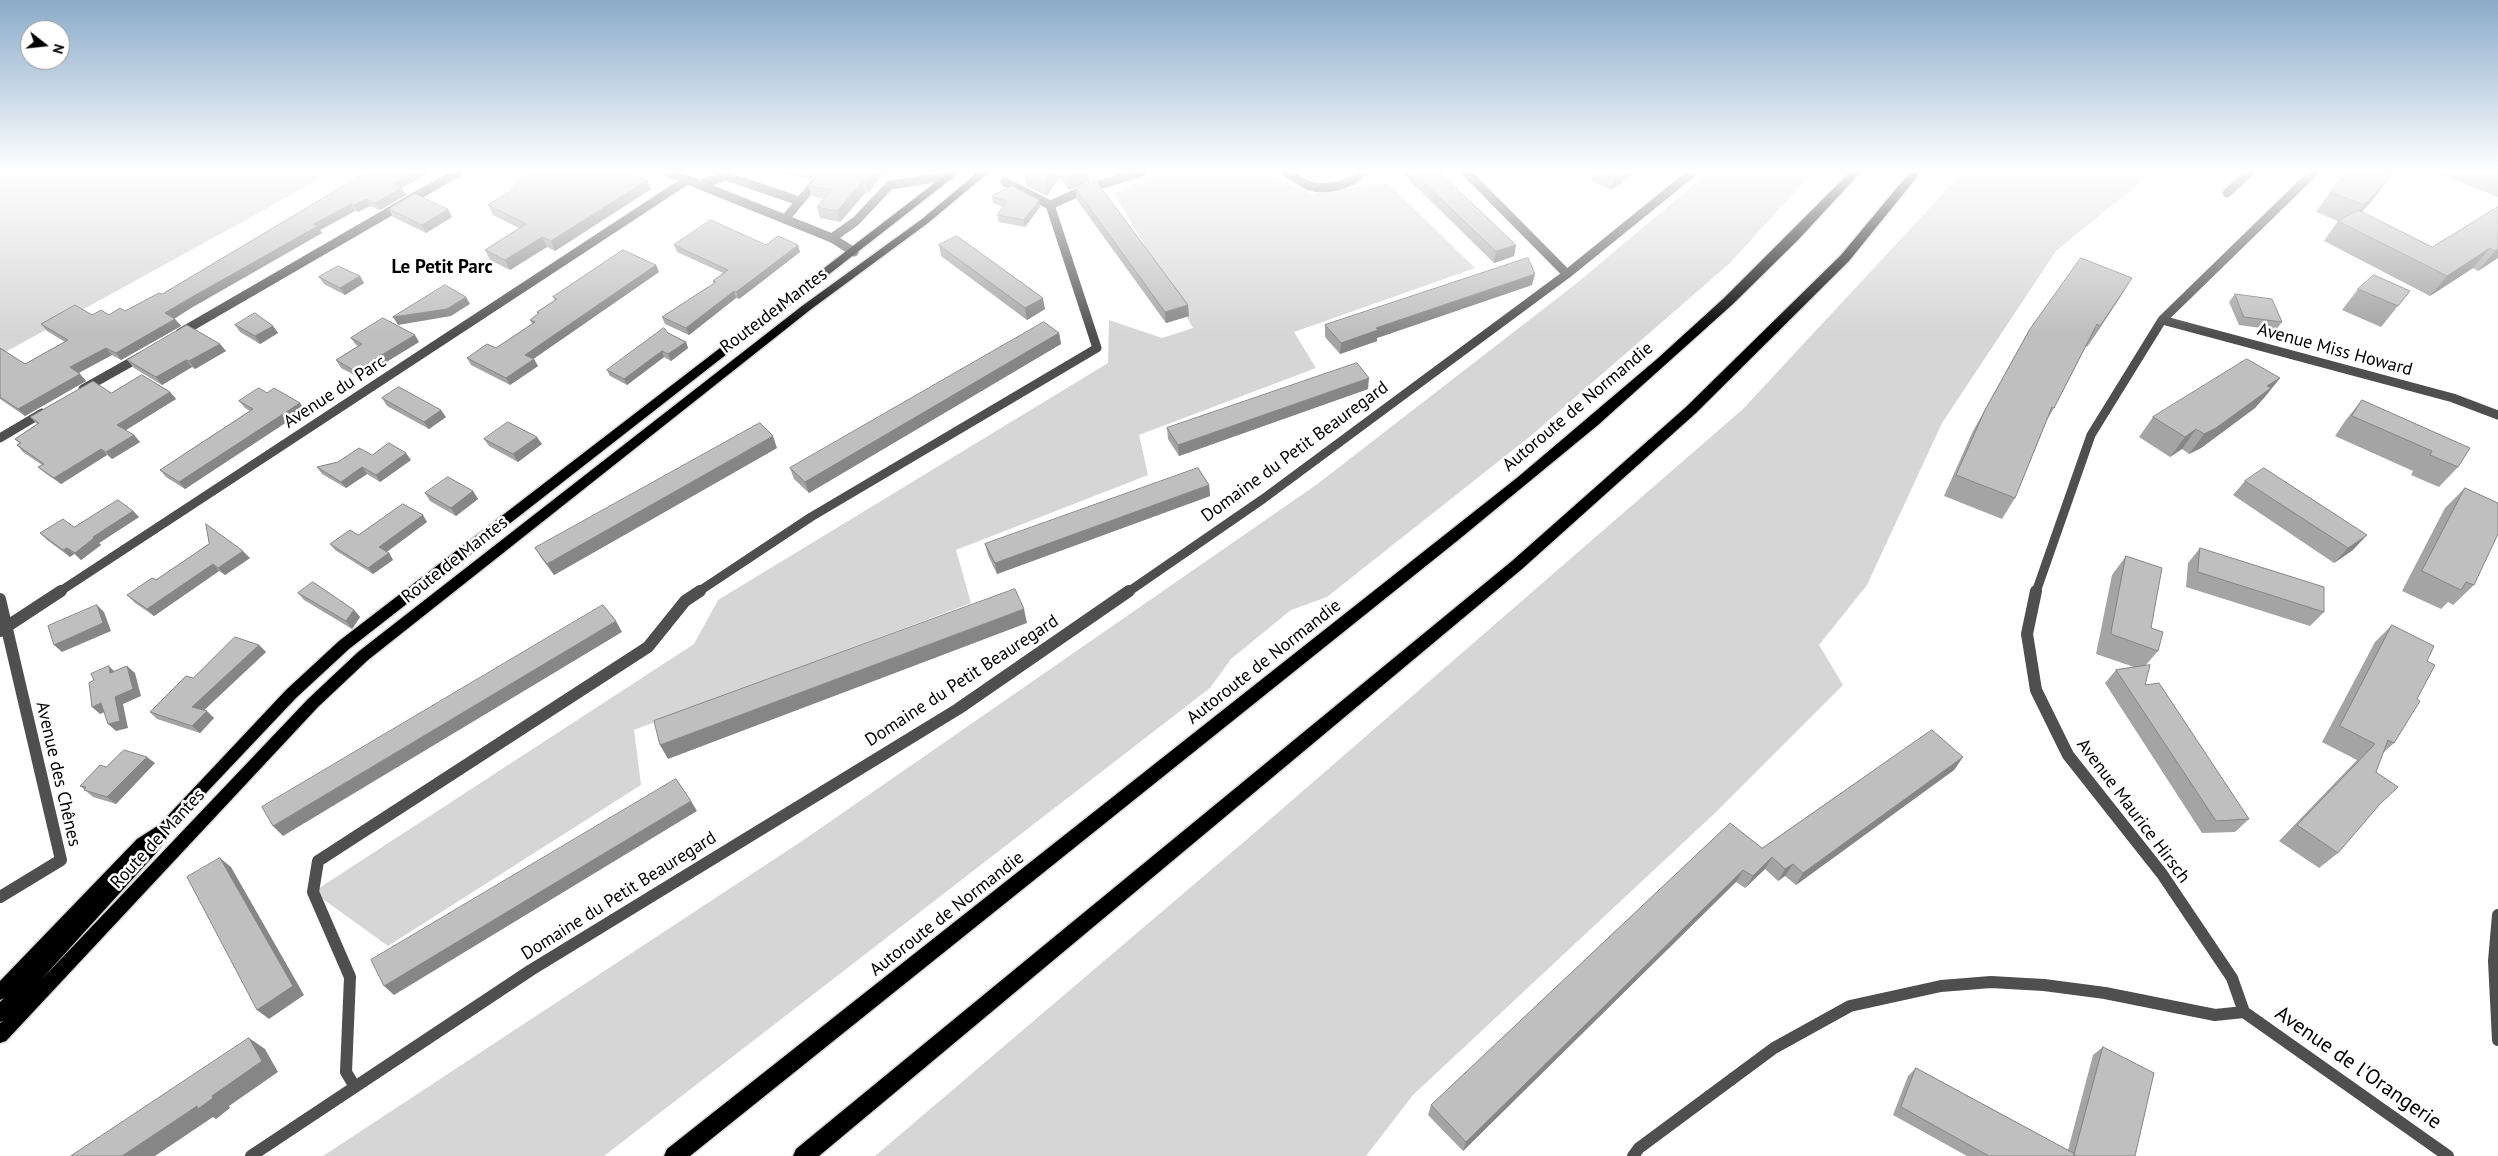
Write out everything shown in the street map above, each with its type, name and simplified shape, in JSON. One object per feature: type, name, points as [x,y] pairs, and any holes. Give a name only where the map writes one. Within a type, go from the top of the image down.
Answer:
[{"type":"highway","name":"Autoroute de Normandie","points":[[674,1156],[1457,534],[1630,391],[1806,226]]},
{"type":"highway","points":[[803,1156],[1518,565],[1706,396],[1845,258],[1871,226]]},
{"type":"main road","name":"Route de Mantes","points":[[0,1014],[152,847],[167,825],[291,694],[344,645],[887,226]]},
{"type":"main road","name":"Route de Mantes","points":[[0,1035],[313,703],[363,656],[806,308],[918,226]]},
{"type":"main road","points":[[0,992],[142,844],[167,825]]},
{"type":"street","points":[[173,337],[365,226]]},
{"type":"street","name":"Avenue du Parc","points":[[3,629],[609,226]]},
{"type":"street","points":[[802,226],[832,238],[854,252]]},
{"type":"street","points":[[832,238],[849,226]]},
{"type":"street","points":[[355,1087],[346,1072],[350,977],[313,892],[318,862],[648,647],[685,600],[803,523],[1097,348],[1057,226]]},
{"type":"street","points":[[1519,226],[1567,274]]},
{"type":"street","name":"Domaine du Petit Beauregard","points":[[250,1156],[531,970],[958,709],[1263,499],[1567,274],[1626,226]]},
{"type":"street","name":"Avenue Maurice Hirsch","points":[[2244,1012],[2232,978],[2162,874],[2068,755],[2036,690],[2027,634],[2038,580],[2065,503],[2092,436],[2162,320],[2259,226]]},
{"type":"street","name":"Avenue Miss Howard","points":[[2162,320],[2453,398],[2498,415]]},
{"type":"street","points":[[78,392],[147,352]]},
{"type":"street","points":[[0,438],[52,408]]},
{"type":"street","points":[[0,599],[3,629]]},
{"type":"street","name":"Avenue des Chênes","points":[[0,897],[61,860],[3,629]]},
{"type":"street","points":[[2498,915],[2496,961],[2498,1040]]},
{"type":"street","points":[[1633,1156],[1639,1148],[1774,1048],[1850,1006],[1941,986],[1992,982],[2044,985],[2105,993],[2215,1015],[2244,1012]]},
{"type":"street","name":"Avenue de l'Orangerie","points":[[2244,1012],[2448,1156]]},
{"type":"shaded area","points":[[0,226],[235,226],[0,355]]},
{"type":"shaded area","points":[[1133,226],[1432,226],[1475,268],[1294,332],[1316,368],[1139,435],[1148,475],[956,550],[971,603],[634,730],[641,785],[388,946],[313,892],[694,644],[718,600],[1108,363],[1109,320],[1162,338],[1193,328]]},
{"type":"shaded area","points":[[1645,226],[1764,226],[1730,263],[1533,434],[1327,597],[1291,610],[1231,659],[1210,688],[604,1156],[323,1156],[802,841],[1316,485],[1577,283]]},
{"type":"shaded area","points":[[1913,226],[2087,226],[2056,251],[1942,423],[1867,585],[1819,645],[1843,685],[1714,814],[1413,1095],[1366,1156],[875,1156],[1259,829],[1743,409]]},
{"type":"building","points":[[276,226],[318,226],[165,313],[175,319],[116,353],[106,348],[70,367],[80,374],[18,409],[0,397],[0,348],[25,364],[68,340],[41,324],[75,305],[92,315],[101,310],[109,315],[120,308],[125,311],[159,293],[162,294]]},
{"type":"building","points":[[523,226],[575,226],[551,241],[542,237],[505,260],[485,250]]},
{"type":"building","points":[[702,226],[724,226],[766,245],[778,236],[798,245],[686,328],[662,317],[716,282],[713,281],[728,270],[674,245]]},
{"type":"building","points":[[1103,226],[1129,226],[1188,305],[1165,312]]},
{"type":"building","points":[[1470,226],[1496,226],[1516,245],[1496,251]]},
{"type":"building","points":[[2348,226],[2390,226],[2432,247],[2467,226],[2498,226],[2498,249],[2495,251],[2490,248],[2447,276]]},
{"type":"building","points":[[957,236],[1043,298],[1025,308],[939,245]]},
{"type":"building","points":[[623,250],[656,265],[525,355],[534,359],[506,378],[467,358],[487,344],[496,348],[535,322],[530,320],[539,313],[537,312],[557,299],[553,297]]},
{"type":"building","points":[[1528,258],[1535,274],[1376,328],[1378,330],[1341,343],[1325,325]]},
{"type":"building","points":[[2081,258],[2132,278],[2100,326],[2097,324],[2054,408],[2052,407],[2015,498],[1956,475],[1985,410],[2030,329]]},
{"type":"building","points":[[338,266],[360,276],[340,288],[319,277]]},
{"type":"building","points":[[2374,275],[2410,291],[2398,306],[2358,289]]},
{"type":"building","points":[[445,285],[466,297],[447,309],[393,317]]},
{"type":"building","points":[[2235,294],[2272,299],[2282,322],[2244,317]]},
{"type":"building","points":[[255,313],[273,326],[255,336],[235,325]]},
{"type":"building","points":[[383,318],[415,335],[355,371],[336,360],[362,344],[351,338]]},
{"type":"building","points":[[1044,322],[1059,333],[805,482],[790,468]]},
{"type":"building","points":[[187,325],[220,344],[156,377],[127,360]]},
{"type":"building","points":[[664,328],[668,333],[686,342],[668,354],[662,351],[624,379],[607,370]]},
{"type":"building","points":[[2247,359],[2280,378],[2267,386],[2271,388],[2216,428],[2204,434],[2196,429],[2185,437],[2153,417]]},
{"type":"building","points":[[1357,363],[1369,378],[1178,445],[1167,428]]},
{"type":"building","points":[[142,375],[170,392],[117,425],[134,435],[106,452],[101,449],[54,478],[38,467],[44,464],[17,445],[21,443],[15,439],[39,423],[30,417],[93,381],[111,393]]},
{"type":"building","points":[[399,387],[441,410],[424,422],[382,398]]},
{"type":"building","points":[[259,388],[267,393],[274,388],[300,403],[179,482],[160,470],[253,409],[239,401]]},
{"type":"building","points":[[2362,400],[2470,448],[2458,467],[2430,455],[2432,451],[2352,416]]},
{"type":"building","points":[[508,422],[537,437],[513,454],[484,439]]},
{"type":"building","points":[[760,423],[773,436],[547,564],[535,548]]},
{"type":"building","points":[[389,443],[406,453],[376,475],[362,467],[341,482],[317,467],[338,462],[359,448],[372,455]]},
{"type":"building","points":[[1198,468],[1209,485],[995,563],[985,544]]},
{"type":"building","points":[[2264,468],[2367,535],[2348,548],[2245,481]]},
{"type":"building","points":[[448,477],[473,491],[451,508],[425,493]]},
{"type":"building","points":[[2465,488],[2498,503],[2498,534],[2474,585],[2466,582],[2461,590],[2422,571]]},
{"type":"building","points":[[118,500],[133,511],[93,537],[75,553],[67,548],[63,550],[40,533],[63,519],[74,527]]},
{"type":"building","points":[[403,504],[423,515],[379,547],[389,553],[368,568],[330,544],[350,530],[358,535]]},
{"type":"building","points":[[206,524],[243,551],[218,568],[213,564],[147,609],[127,595],[152,578],[156,580],[209,544]]},
{"type":"building","points":[[2200,548],[2324,587],[2324,612],[2198,572]]},
{"type":"building","points":[[2126,556],[2162,568],[2151,628],[2163,632],[2158,651],[2111,634]]},
{"type":"building","points":[[313,582],[354,610],[346,621],[298,593]]},
{"type":"building","points":[[1015,589],[1024,609],[660,745],[654,721]]},
{"type":"building","points":[[97,605],[103,623],[54,645],[48,626]]},
{"type":"building","points":[[603,605],[616,621],[273,826],[262,807]]},
{"type":"building","points":[[2392,625],[2434,646],[2427,661],[2435,665],[2417,699],[2420,701],[2394,743],[2388,740],[2376,772],[2398,787],[2380,804],[2338,853],[2297,825],[2375,744],[2340,726]]},
{"type":"building","points":[[235,637],[259,645],[192,707],[207,711],[192,726],[150,712],[186,676],[193,678]]},
{"type":"building","points":[[2150,665],[2145,685],[2159,683],[2249,819],[2216,821],[2116,670]]},
{"type":"building","points":[[109,666],[110,673],[127,666],[133,689],[115,697],[120,721],[108,724],[101,703],[92,707],[89,683],[94,680],[91,674]]},
{"type":"building","points":[[1932,730],[1963,757],[1803,873],[1793,864],[1785,869],[1772,857],[1753,876],[1743,870],[1466,1142],[1431,1105],[1730,823],[1762,848]]},
{"type":"building","points":[[124,750],[147,757],[107,797],[84,790],[86,787],[80,786],[100,765],[106,767]]},
{"type":"building","points":[[676,779],[691,801],[384,986],[371,960]]},
{"type":"building","points":[[220,858],[293,986],[257,1010],[187,877]]},
{"type":"building","points":[[249,1038],[262,1061],[212,1096],[213,1098],[198,1109],[197,1106],[122,1156],[71,1156]]},
{"type":"building","points":[[2103,1047],[2154,1073],[2135,1156],[2074,1156]]},
{"type":"building","points":[[1916,1068],[2075,1154],[2074,1156],[1989,1156],[1901,1107]]},
{"type":"district","name":"Le Petit Parc","points":[[442,268]]}]
